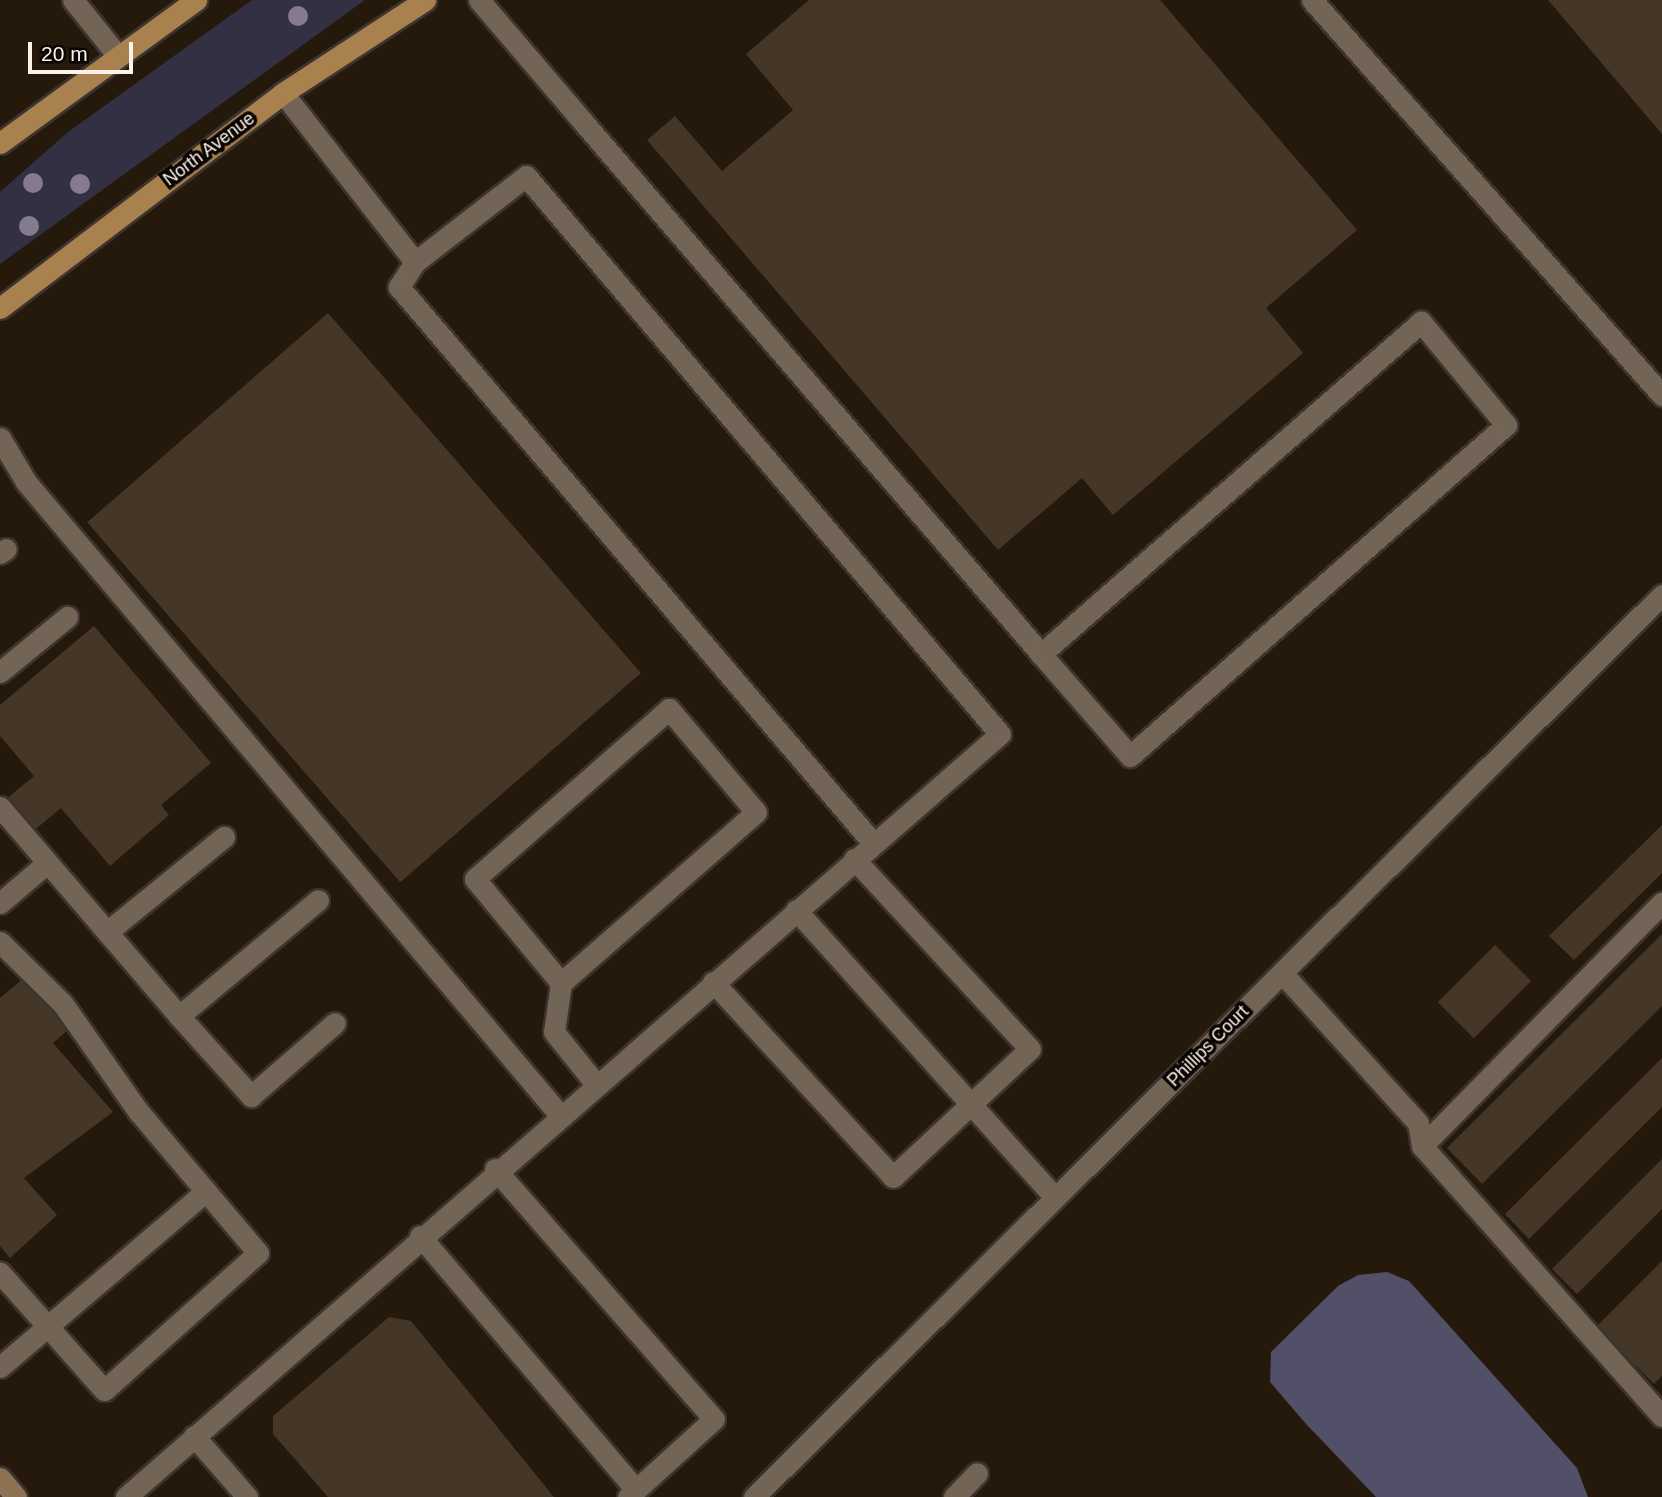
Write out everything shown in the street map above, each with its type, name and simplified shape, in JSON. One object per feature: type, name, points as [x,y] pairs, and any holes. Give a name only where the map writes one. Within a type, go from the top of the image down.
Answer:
[{"type":"main road","points":[[0,143],[196,0]]},
{"type":"main road","name":"North Avenue","points":[[0,308],[284,93],[425,0]]},
{"type":"street","points":[[74,0],[118,56]]},
{"type":"street","points":[[479,0],[1041,654],[1129,756],[1506,425],[1421,322],[1041,654]]},
{"type":"street","points":[[1312,0],[1662,395]]},
{"type":"street","points":[[284,93],[415,262]]},
{"type":"street","points":[[126,1497],[495,1169],[1000,734],[526,176],[415,262],[399,287],[873,843]]},
{"type":"street","points":[[0,438],[26,482],[559,1114]]},
{"type":"street","name":"Phillips Court","points":[[754,1497],[1662,595]]},
{"type":"street","points":[[0,672],[67,617]]},
{"type":"street","points":[[561,984],[475,879],[669,709],[756,812],[561,984],[554,1032],[595,1083]]},
{"type":"street","points":[[0,807],[178,1016],[251,1096],[335,1023]]},
{"type":"street","points":[[107,932],[224,837]]},
{"type":"street","points":[[713,982],[893,1177],[1030,1049],[854,859]]},
{"type":"street","points":[[0,903],[47,863]]},
{"type":"street","points":[[178,1016],[318,900]]},
{"type":"street","points":[[1422,1146],[1662,904]]},
{"type":"street","points":[[796,910],[1055,1198]]},
{"type":"street","points":[[0,942],[63,1004],[138,1111],[258,1253],[104,1390],[0,1273]]},
{"type":"street","points":[[1282,974],[1418,1124],[1422,1146],[1662,1416]]},
{"type":"street","points":[[420,1236],[632,1493],[714,1419],[495,1169]]},
{"type":"street","points":[[0,1367],[50,1328],[206,1191]]},
{"type":"street","points":[[194,1436],[247,1497]]},
{"type":"street","points":[[954,1497],[977,1473]]},
{"type":"street","points":[[0,1478],[16,1497]]},
{"type":"shaded area","points":[[252,0],[365,0],[0,264],[0,192],[68,132]]},
{"type":"shaded area","points":[[1387,1272],[1409,1281],[1577,1468],[1588,1497],[1376,1497],[1307,1425],[1270,1382],[1271,1352],[1338,1286],[1358,1275]]},
{"type":"building","points":[[809,0],[1160,0],[1357,230],[1266,308],[1303,353],[1113,515],[1082,478],[998,550],[647,140],[675,116],[722,171],[793,110],[746,54]]},
{"type":"building","points":[[1548,0],[1662,0],[1662,134]]},
{"type":"building","points":[[328,313],[641,673],[400,882],[87,522]]},
{"type":"building","points":[[94,626],[211,763],[161,805],[169,815],[110,866],[61,808],[32,832],[5,800],[34,776],[0,736],[0,705]]},
{"type":"building","points":[[1662,825],[1662,873],[1574,960],[1549,936]]},
{"type":"building","points":[[1662,934],[1662,1006],[1482,1184],[1447,1148]]},
{"type":"building","points":[[1495,945],[1531,981],[1474,1038],[1438,1002]]},
{"type":"building","points":[[25,977],[69,1029],[53,1043],[113,1112],[24,1178],[57,1215],[10,1258],[0,1246],[0,998]]},
{"type":"building","points":[[1662,1058],[1662,1107],[1529,1239],[1505,1214]]},
{"type":"building","points":[[1662,1159],[1662,1209],[1577,1294],[1552,1269]]},
{"type":"building","points":[[1662,1261],[1662,1376],[1654,1384],[1596,1327]]},
{"type":"building","points":[[389,1317],[411,1321],[554,1497],[328,1497],[273,1434],[273,1416]]}]
